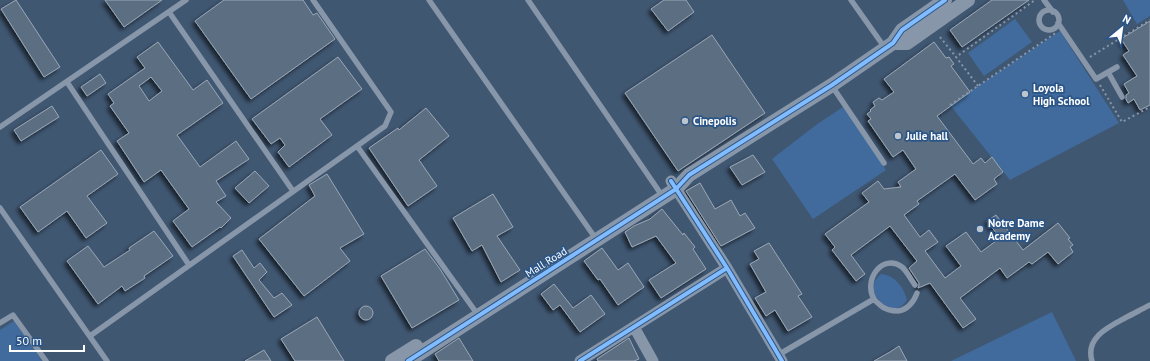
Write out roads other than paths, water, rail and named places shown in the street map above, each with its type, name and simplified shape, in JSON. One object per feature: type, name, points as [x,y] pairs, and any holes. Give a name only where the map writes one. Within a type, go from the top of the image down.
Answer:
[{"type":"street","name":"Mall Road","points":[[403,359],[832,85],[890,46],[902,30],[937,6],[968,0]]},
{"type":"street","points":[[674,185],[727,268],[776,359]]},
{"type":"street","points":[[580,361],[727,268]]},
{"type":"street","points":[[634,327],[653,361]]},
{"type":"lane","points":[[0,127],[186,0]]},
{"type":"lane","points":[[90,336],[385,126],[391,112],[313,0]]},
{"type":"lane","points":[[429,0],[594,237]]},
{"type":"lane","points":[[528,0],[661,194]]},
{"type":"lane","points":[[851,0],[890,46]]},
{"type":"lane","points":[[1044,0],[1058,16],[1058,23],[1055,28],[1049,30],[1040,24],[1040,18],[1043,12],[1053,12]]},
{"type":"lane","points":[[168,12],[293,191]]},
{"type":"lane","points":[[1058,23],[1096,79],[1117,68]]},
{"type":"lane","points":[[1108,72],[1122,97]]},
{"type":"lane","points":[[67,82],[190,265]]},
{"type":"lane","points":[[832,85],[884,163]]},
{"type":"lane","points":[[357,146],[476,313]]},
{"type":"lane","points":[[0,208],[107,361]]},
{"type":"lane","points":[[915,285],[903,268],[894,264],[886,264],[879,268],[872,278],[871,292],[874,299],[882,307],[898,311],[906,308],[912,303],[917,293]]},
{"type":"lane","points":[[776,359],[874,299]]},
{"type":"lane","points":[[1092,361],[1090,350],[1098,334],[1109,326],[1150,305]]},
{"type":"lane","points":[[0,323],[13,315],[46,361]]},
{"type":"place","name":"Loyola High School","points":[[1025,94]]},
{"type":"place","name":"Cinepolis","points":[[685,121]]},
{"type":"place","name":"Julie hall","points":[[898,136]]},
{"type":"place","name":"Notre Dame Academy","points":[[980,229]]}]
